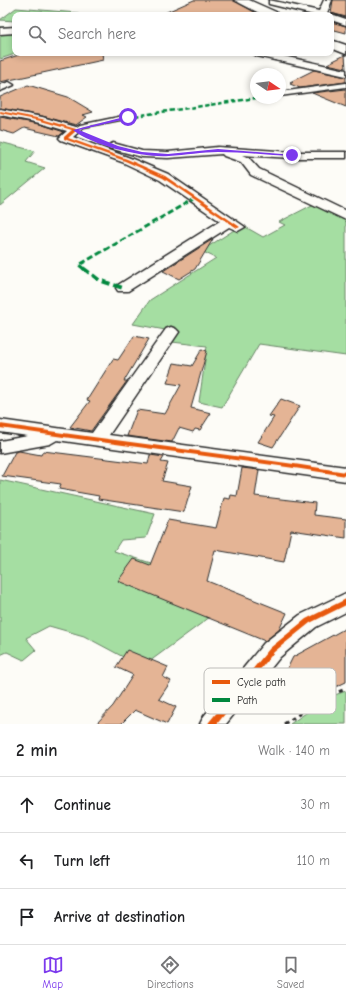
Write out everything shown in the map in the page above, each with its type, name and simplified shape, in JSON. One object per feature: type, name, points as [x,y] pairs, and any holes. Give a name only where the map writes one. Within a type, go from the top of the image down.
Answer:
[{"type":"main road","points":[[235,0],[258,12]]},
{"type":"main road","points":[[334,39],[346,43]]},
{"type":"main road","points":[[334,45],[346,50]]},
{"type":"street","points":[[324,12],[328,0]]},
{"type":"street","points":[[258,12],[273,1],[312,12]]},
{"type":"street","points":[[334,18],[346,22]]},
{"type":"street","points":[[0,32],[12,30]]},
{"type":"street","points":[[270,56],[346,74]]},
{"type":"street","points":[[0,112],[42,120],[75,130],[86,136],[116,147],[142,154],[168,155],[218,150],[292,155],[346,155]]},
{"type":"street","points":[[75,130],[65,138],[126,160],[164,177],[233,224],[123,288]]},
{"type":"street","points":[[218,150],[245,160],[255,172],[346,216]]},
{"type":"street","points":[[97,439],[170,332]]},
{"type":"street","points":[[0,426],[64,436],[257,460],[346,474]]},
{"type":"street","points":[[0,447],[64,436]]},
{"type":"street","points":[[257,668],[272,650],[308,621],[346,602]]},
{"type":"street","points":[[212,724],[220,714]]},
{"type":"lane","points":[[286,93],[346,85]]},
{"type":"lane","points":[[75,130],[128,117]]},
{"type":"path","points":[[336,693],[346,689]]},
{"type":"path","points":[[284,724],[299,714]]},
{"type":"green space","points":[[16,8],[66,12],[12,12],[12,21],[0,20]]},
{"type":"green space","points":[[0,27],[12,27],[12,55],[0,59]]},
{"type":"green space","points":[[0,142],[35,151],[26,162],[45,168],[0,205]]},
{"type":"green space","points":[[316,203],[346,219],[346,356],[259,344],[222,407],[199,402],[207,346],[172,342],[176,332],[133,324],[150,300],[216,258],[201,251],[242,225],[263,237],[285,225],[279,222]]},
{"type":"green space","points":[[0,480],[155,514],[146,538],[121,540],[114,551],[160,566],[210,617],[142,667],[84,636],[49,626],[26,638],[36,650],[24,660],[7,652],[0,655]]},
{"type":"green space","points":[[346,691],[346,724],[290,724],[304,714],[336,714],[336,695]]},
{"type":"building","points":[[194,0],[233,0],[255,12],[167,12]]},
{"type":"building","points":[[333,0],[346,0],[346,17],[331,12]]},
{"type":"building","points":[[334,23],[346,26],[346,33],[334,30]]},
{"type":"building","points":[[345,55],[346,68],[327,64]]},
{"type":"building","points":[[16,56],[102,56],[103,60],[0,82],[0,61]]},
{"type":"building","points":[[314,70],[346,77],[346,82],[300,88],[290,84],[293,82],[290,82]]},
{"type":"building","points":[[28,85],[68,97],[93,112],[83,115],[87,117],[76,125],[42,116],[0,108],[0,97]]},
{"type":"building","points":[[346,89],[346,107],[312,93]]},
{"type":"building","points":[[0,117],[40,124],[64,132],[59,136],[24,128],[14,134],[0,130]]},
{"type":"building","points":[[213,239],[195,269],[179,279],[163,271]]},
{"type":"building","points":[[134,336],[149,339],[124,381],[127,381],[91,431],[70,427],[90,401],[87,400],[113,359],[118,360]]},
{"type":"building","points":[[202,349],[207,351],[191,408],[211,413],[200,430],[195,429],[193,432],[179,428],[172,442],[127,436],[137,410],[165,414],[181,385],[167,383],[174,363],[192,366]]},
{"type":"building","points":[[281,399],[300,406],[273,447],[258,442],[274,417],[269,416]]},
{"type":"building","points":[[19,451],[41,455],[43,451],[148,464],[150,455],[164,457],[161,462],[168,463],[162,481],[192,486],[184,512],[98,499],[99,496],[59,489],[61,484],[2,476],[15,452]]},
{"type":"building","points":[[242,468],[259,470],[255,496],[315,503],[314,515],[346,519],[346,538],[291,530],[284,562],[215,550],[207,581],[287,613],[279,630],[265,641],[118,581],[134,559],[150,565],[168,520],[216,528],[224,498],[230,499],[231,495],[237,496]]},
{"type":"building","points":[[346,628],[346,682],[336,687],[336,668],[288,668],[293,657]]},
{"type":"building","points":[[127,650],[168,667],[163,677],[171,681],[159,699],[176,707],[167,724],[135,710],[121,724],[96,724],[113,706],[133,675],[116,667]]},
{"type":"marked path","points":[[128,117],[250,99]]},
{"type":"marked path","points":[[123,288],[110,285],[99,280],[79,265],[195,198]]},
{"type":"cycle path","points":[[0,112],[42,120],[75,130],[65,138],[126,160],[164,177],[238,227]]},
{"type":"cycle path","points":[[0,426],[346,474]]},
{"type":"cycle path","points":[[257,668],[272,650],[308,621],[346,602]]},
{"type":"cycle path","points":[[212,724],[220,714]]},
{"type":"route","points":[[128,117],[82,126],[75,130],[86,136],[116,147],[142,154],[168,155],[218,150],[292,155]]}]
